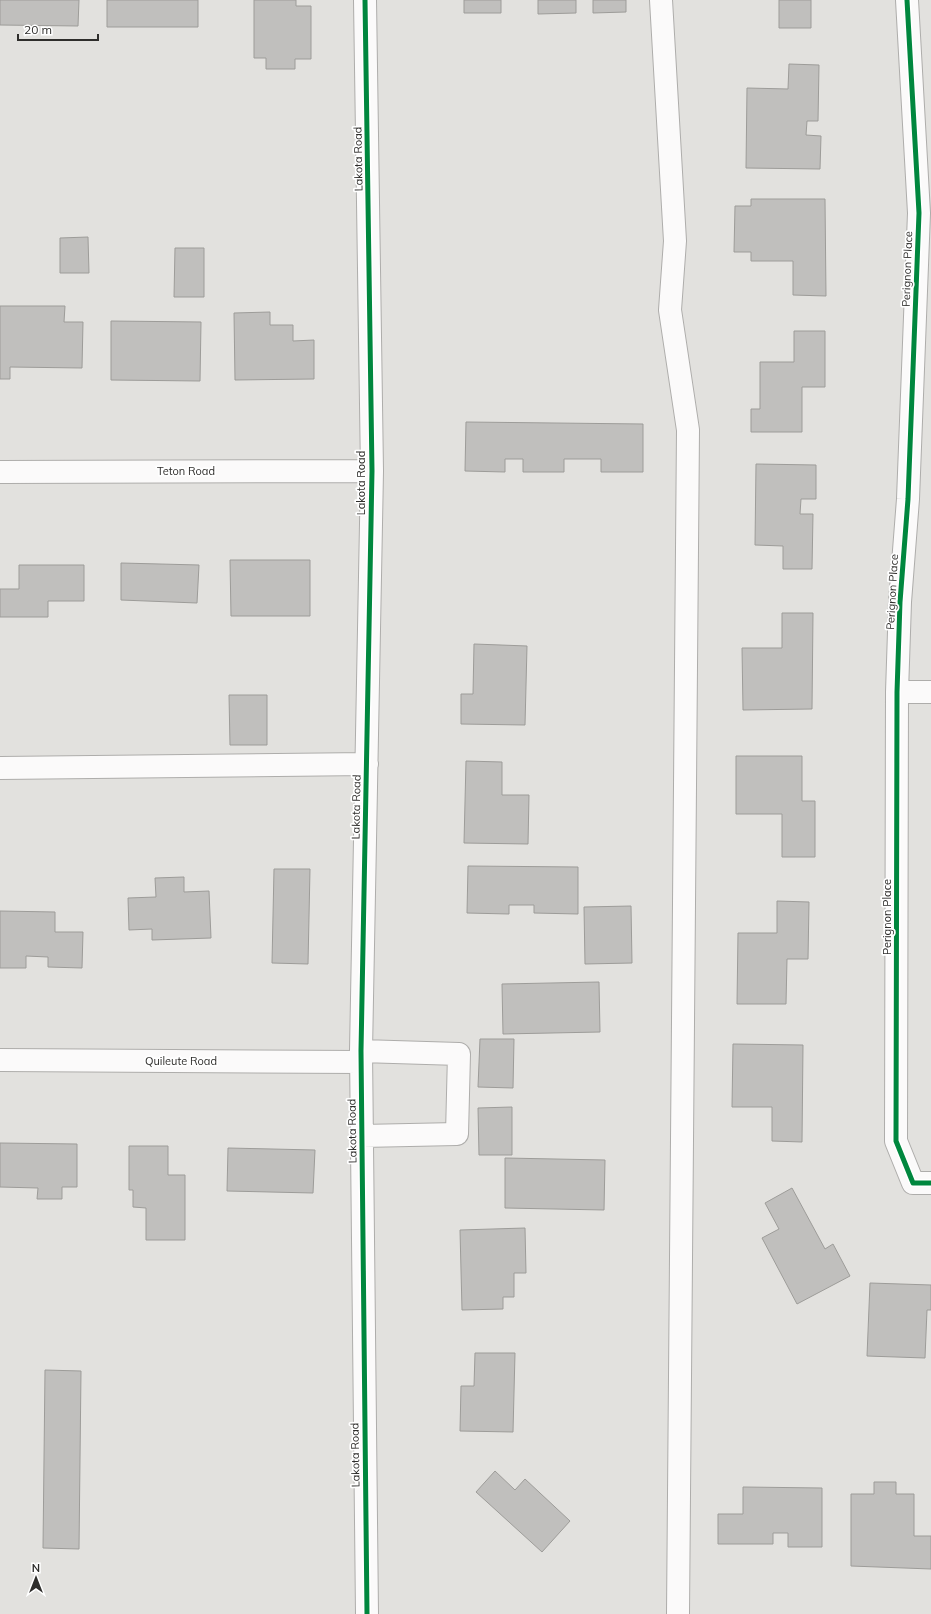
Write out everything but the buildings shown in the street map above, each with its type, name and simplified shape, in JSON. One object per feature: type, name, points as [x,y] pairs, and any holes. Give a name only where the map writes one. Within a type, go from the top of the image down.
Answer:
[{"type":"street","name":"Lakota Road","points":[[365,0],[372,471],[361,1057],[367,1614]]},
{"type":"street","points":[[661,0],[675,240],[670,310],[688,430],[678,1614]]},
{"type":"street","name":"Perignon Place","points":[[907,0],[925,213],[908,499],[900,602],[897,692],[896,1141],[922,1183]]},
{"type":"street","name":"Teton Road","points":[[0,472],[372,471]]},
{"type":"street","points":[[897,692],[931,692]]},
{"type":"street","points":[[0,768],[367,764]]},
{"type":"street","name":"Quileute Road","points":[[0,1060],[361,1057],[459,1054],[457,1134],[362,1136]]},
{"type":"cycle path","points":[[365,0],[372,471],[361,1051],[367,1614]]},
{"type":"cycle path","points":[[907,0],[919,213],[908,499],[900,602],[897,692],[896,1141],[913,1183],[931,1183]]}]
